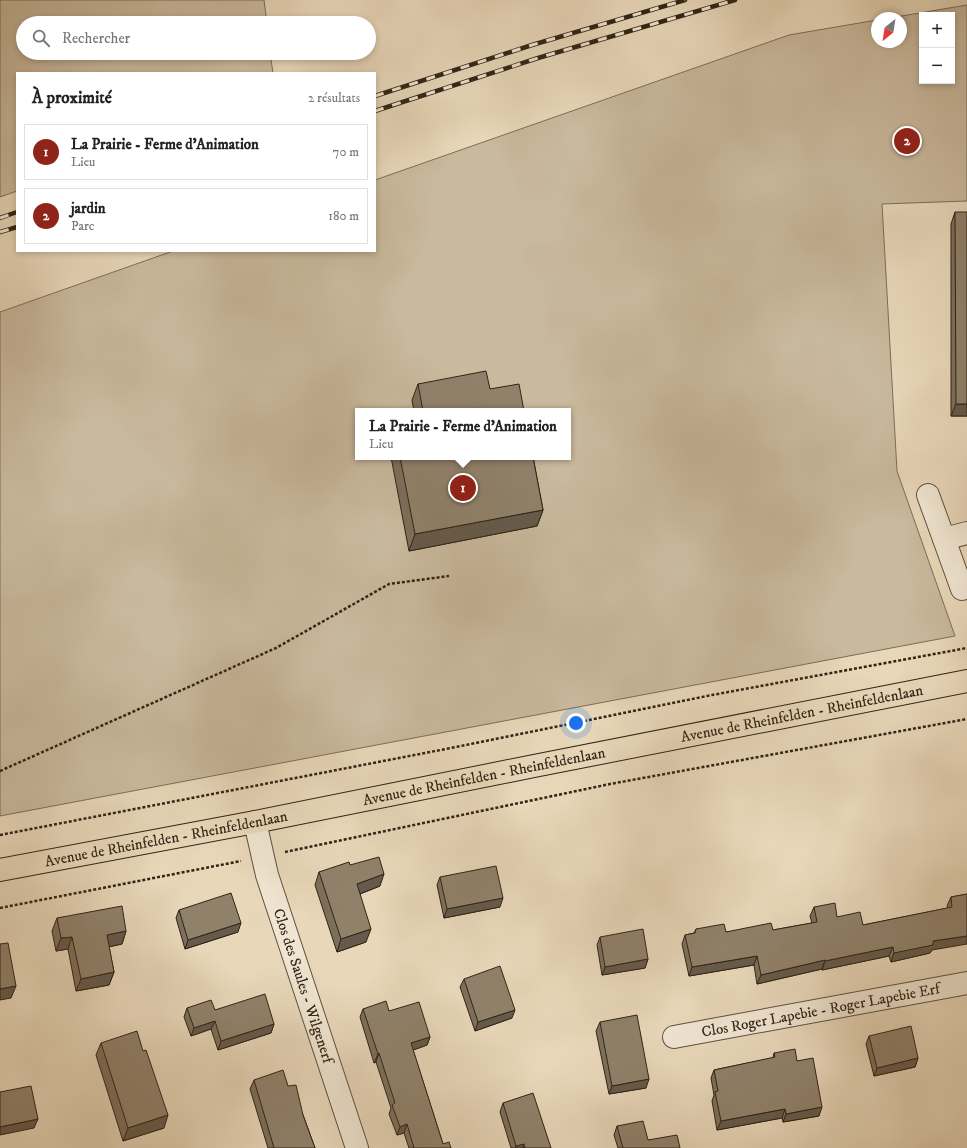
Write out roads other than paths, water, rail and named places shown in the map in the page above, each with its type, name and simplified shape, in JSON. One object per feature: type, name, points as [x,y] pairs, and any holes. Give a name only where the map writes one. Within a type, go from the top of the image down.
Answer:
[{"type":"main road","name":"Avenue de Rheinfelden - Rheinfeldenlaan","points":[[0,870],[255,822],[526,767],[967,681]]},
{"type":"street","points":[[928,495],[965,593]]},
{"type":"street","points":[[944,539],[967,533]]},
{"type":"street","name":"Clos des Saules - Wilgenerf","points":[[255,822],[268,875],[357,1148]]},
{"type":"street","name":"Clos Roger Lapebie - Roger Lapebie Erf","points":[[674,1037],[967,983]]},
{"type":"railway","points":[[376,96],[532,45],[685,0]]},
{"type":"railway","points":[[376,111],[538,58],[735,0]]},
{"type":"railway","points":[[0,218],[16,212]]},
{"type":"railway","points":[[0,232],[16,227]]},
{"type":"place","name":"jardin","points":[[907,141]]},
{"type":"place","name":"La Prairie - Ferme d'Animation","points":[[463,488]]}]
